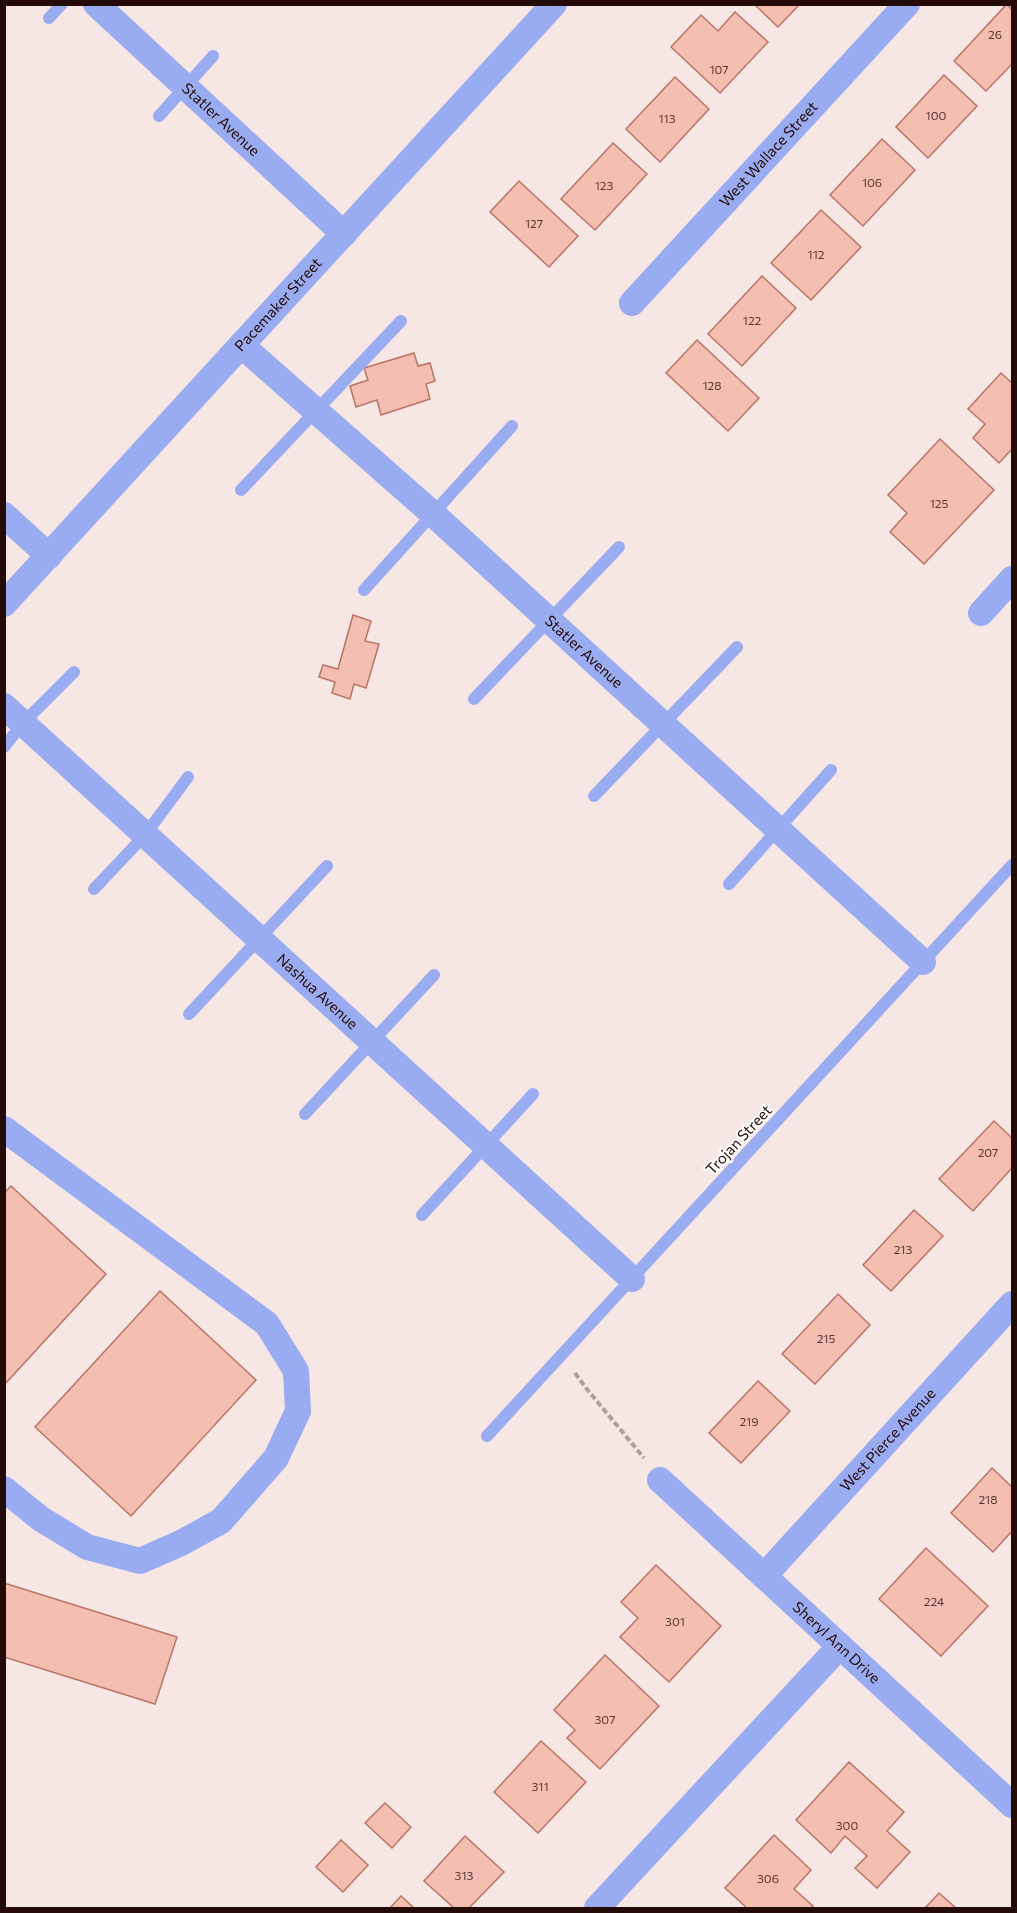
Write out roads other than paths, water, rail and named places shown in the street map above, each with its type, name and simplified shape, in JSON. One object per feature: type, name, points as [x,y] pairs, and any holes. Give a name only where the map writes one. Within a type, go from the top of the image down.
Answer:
[{"type":"street","name":"Statler Avenue","points":[[96,4],[344,234]]},
{"type":"street","name":"Pacemaker Street","points":[[4,604],[554,4]]},
{"type":"street","name":"West Wallace Street","points":[[632,303],[907,4]]},
{"type":"street","name":"Statler Avenue","points":[[241,345],[433,514],[923,962]]},
{"type":"street","points":[[4,515],[49,556]]},
{"type":"street","points":[[981,613],[1012,579]]},
{"type":"street","name":"Nashua Avenue","points":[[4,706],[632,1279]]},
{"type":"street","points":[[4,1129],[267,1324],[296,1371],[298,1411],[276,1458],[221,1521],[181,1543],[140,1561],[87,1547],[41,1518],[4,1489]]},
{"type":"street","name":"West Pierce Avenue","points":[[764,1576],[1012,1304]]},
{"type":"street","name":"Sheryl Ann Drive","points":[[660,1480],[1012,1804]]},
{"type":"street","points":[[597,1908],[840,1646]]},
{"type":"lane","points":[[49,18],[62,4]]},
{"type":"lane","points":[[159,116],[213,56]]},
{"type":"lane","points":[[241,490],[401,321]]},
{"type":"lane","points":[[364,590],[512,426]]},
{"type":"lane","points":[[474,699],[619,547]]},
{"type":"lane","points":[[594,796],[737,647]]},
{"type":"lane","points":[[4,747],[23,723],[74,672]]},
{"type":"lane","points":[[729,884],[831,770]]},
{"type":"lane","points":[[94,889],[145,835],[188,777]]},
{"type":"lane","name":"Trojan Street","points":[[487,1436],[1012,865]]},
{"type":"lane","points":[[189,1014],[327,866]]},
{"type":"lane","points":[[305,1114],[434,975]]},
{"type":"lane","points":[[422,1215],[533,1094]]}]
